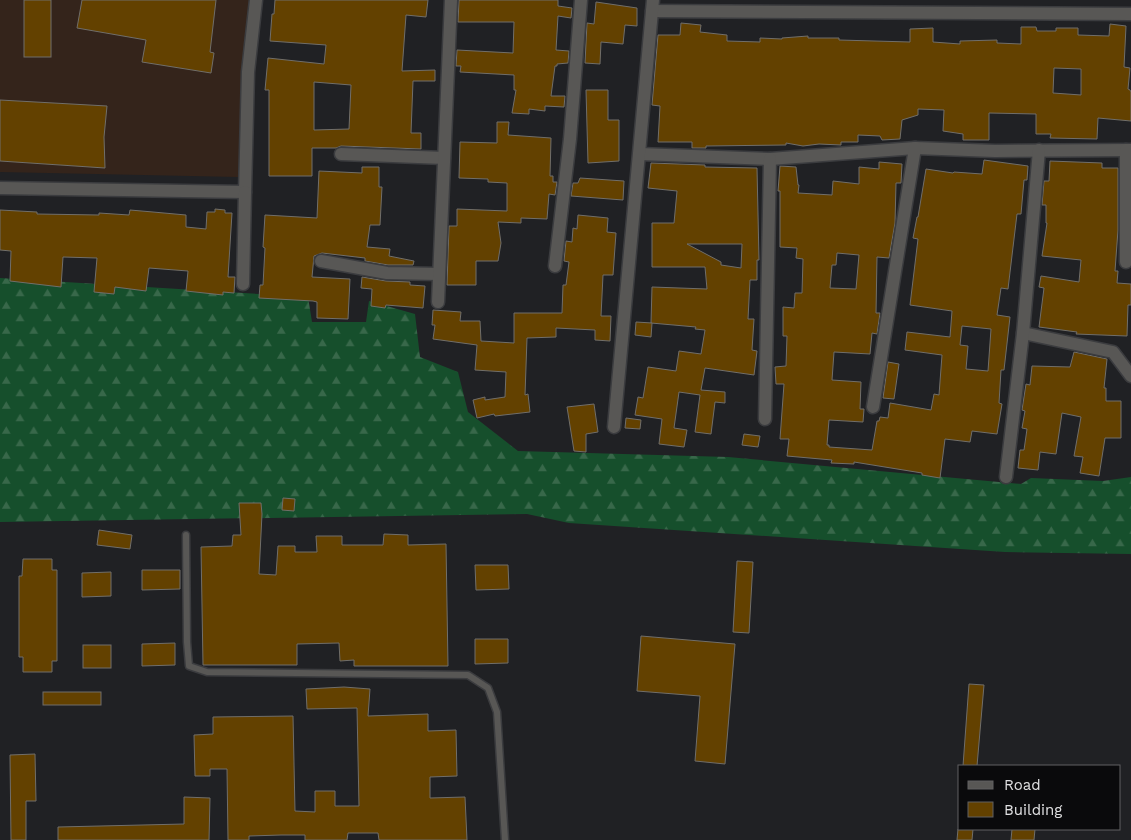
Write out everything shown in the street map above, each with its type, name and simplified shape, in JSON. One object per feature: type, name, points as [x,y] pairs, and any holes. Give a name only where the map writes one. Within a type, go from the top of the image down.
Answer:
[{"type":"street","points":[[243,284],[248,72],[256,0]]},
{"type":"street","points":[[438,302],[451,0]]},
{"type":"street","points":[[555,266],[570,139],[581,0]]},
{"type":"street","points":[[614,427],[653,5],[1131,14]]},
{"type":"street","points":[[640,154],[770,160],[915,148],[995,151],[1128,150],[1126,262]]},
{"type":"street","points":[[873,407],[915,148]]},
{"type":"street","points":[[1006,477],[1023,332],[1040,150]]},
{"type":"street","points":[[341,154],[444,158]]},
{"type":"street","points":[[765,419],[770,160]]},
{"type":"street","points":[[0,188],[245,192]]},
{"type":"street","points":[[321,261],[386,273],[439,274]]},
{"type":"street","points":[[1023,332],[1113,352],[1131,376]]},
{"type":"lane","points":[[186,535],[189,666],[207,672],[468,675],[488,688],[497,712],[505,840]]},
{"type":"shaded area","points":[[0,0],[253,0],[245,67],[238,177],[0,172]]},
{"type":"green space","points":[[0,278],[308,297],[312,322],[366,322],[369,301],[415,314],[420,357],[458,372],[468,412],[518,451],[728,457],[1021,484],[1031,478],[1103,481],[1131,477],[1131,554],[1005,552],[569,523],[527,514],[0,522]]},
{"type":"building","points":[[24,0],[51,0],[51,57],[24,57]]},
{"type":"building","points":[[82,0],[216,0],[210,52],[214,53],[211,73],[142,62],[146,40],[77,28]]},
{"type":"building","points":[[275,0],[428,0],[426,17],[406,15],[402,71],[435,70],[435,81],[413,81],[411,133],[421,133],[421,149],[341,146],[336,148],[312,148],[312,176],[269,176],[269,90],[265,90],[268,58],[324,64],[326,45],[270,41],[272,14],[274,14]],"holes":[[[314,82],[351,85],[349,129],[314,130]]]},
{"type":"building","points":[[459,0],[558,0],[558,6],[572,8],[571,18],[558,16],[556,50],[569,51],[568,63],[555,66],[551,96],[565,96],[564,107],[545,106],[545,111],[529,109],[529,114],[512,113],[516,90],[514,90],[514,75],[460,72],[461,66],[456,66],[457,50],[513,53],[514,22],[458,22]]},
{"type":"building","points":[[596,2],[637,8],[637,26],[625,25],[623,44],[601,42],[600,64],[585,63],[587,23],[594,24]]},
{"type":"building","points":[[681,23],[701,25],[700,32],[727,35],[727,41],[760,42],[760,38],[782,39],[808,36],[808,38],[839,38],[839,40],[910,42],[910,29],[933,28],[933,42],[960,44],[960,41],[997,40],[997,43],[1021,44],[1021,27],[1036,27],[1037,31],[1056,31],[1056,28],[1078,28],[1078,35],[1109,36],[1110,24],[1126,26],[1124,67],[1130,68],[1128,89],[1131,92],[1131,121],[1098,118],[1097,139],[1050,138],[1051,134],[1036,134],[1036,114],[989,113],[989,140],[963,140],[963,134],[943,131],[944,110],[918,109],[918,115],[902,120],[900,139],[882,140],[880,136],[858,135],[858,142],[841,142],[841,145],[819,144],[803,146],[786,143],[786,145],[706,146],[706,148],[692,148],[692,142],[658,142],[660,106],[652,105],[658,35],[680,35]],"holes":[[[1054,68],[1081,69],[1081,95],[1053,93]]]},
{"type":"building","points":[[586,90],[608,90],[608,120],[619,120],[619,161],[588,163]]},
{"type":"building","points":[[0,100],[107,106],[104,137],[105,168],[0,161]]},
{"type":"building","points":[[497,122],[509,122],[508,135],[551,138],[550,176],[553,176],[553,182],[557,182],[555,195],[549,194],[547,219],[521,218],[521,223],[498,222],[501,243],[498,261],[476,261],[476,285],[447,285],[449,226],[457,226],[457,209],[507,211],[507,183],[488,182],[488,179],[459,178],[460,142],[497,143]]},
{"type":"building","points":[[984,160],[1028,166],[1027,180],[1024,180],[1021,214],[1017,214],[1008,289],[1001,288],[997,315],[1010,317],[1004,370],[1001,370],[999,403],[1002,404],[997,434],[972,431],[970,442],[945,439],[940,478],[922,475],[922,473],[854,462],[854,464],[831,463],[832,460],[787,456],[789,439],[780,439],[784,384],[776,384],[775,367],[786,366],[787,336],[783,336],[783,307],[794,308],[795,293],[802,293],[803,259],[796,258],[797,248],[780,247],[780,191],[778,191],[780,166],[796,167],[799,185],[798,193],[832,195],[833,181],[859,184],[859,167],[879,169],[879,162],[902,164],[901,183],[896,183],[895,223],[889,258],[877,257],[876,313],[880,313],[877,334],[872,333],[870,354],[834,352],[832,380],[861,382],[860,409],[864,409],[863,422],[829,420],[827,445],[829,447],[872,450],[877,421],[879,421],[880,417],[888,418],[890,403],[931,410],[934,394],[939,395],[942,355],[905,350],[907,332],[950,337],[952,311],[910,305],[918,239],[913,238],[926,169],[953,173],[982,174]],"holes":[[[837,253],[859,255],[856,289],[830,288],[832,265],[836,265]],[[962,326],[991,329],[988,371],[966,369],[968,346],[960,345]]]},
{"type":"building","points":[[1050,161],[1102,163],[1102,168],[1118,168],[1118,230],[1115,271],[1118,271],[1117,283],[1131,284],[1131,305],[1128,305],[1127,336],[1076,334],[1077,332],[1039,327],[1044,288],[1039,287],[1041,276],[1079,282],[1081,260],[1042,256],[1047,223],[1046,205],[1042,205],[1044,181],[1049,181]]},
{"type":"building","points":[[651,163],[757,168],[759,260],[757,260],[757,280],[750,280],[748,319],[754,319],[752,350],[757,351],[754,375],[705,368],[701,390],[725,392],[725,403],[715,402],[711,434],[695,432],[700,395],[679,392],[674,428],[687,430],[684,447],[659,444],[662,419],[635,415],[638,397],[643,398],[648,367],[676,371],[679,351],[701,354],[705,330],[695,329],[696,327],[651,323],[652,287],[707,289],[705,267],[652,267],[652,223],[674,223],[677,191],[648,188]],"holes":[[[687,244],[742,244],[741,268],[721,265],[721,262]]]},
{"type":"building","points":[[362,167],[379,167],[379,187],[382,187],[380,225],[370,225],[367,247],[390,249],[389,256],[414,261],[413,265],[388,265],[365,261],[365,258],[322,253],[314,256],[312,277],[350,279],[348,319],[317,318],[317,302],[313,301],[259,298],[260,285],[263,285],[265,215],[317,218],[319,171],[362,173]]},
{"type":"building","points":[[580,178],[624,181],[623,200],[571,196],[573,183],[578,183]]},
{"type":"building","points":[[215,209],[225,210],[225,213],[232,213],[228,277],[235,277],[234,293],[223,292],[223,295],[186,291],[188,271],[149,268],[146,291],[115,287],[114,294],[94,292],[97,258],[63,257],[61,287],[10,281],[11,251],[0,250],[0,210],[37,212],[37,214],[99,215],[99,213],[129,215],[130,210],[186,215],[186,227],[206,229],[207,212],[215,212]]},
{"type":"building","points":[[578,215],[608,218],[607,232],[616,233],[613,275],[603,275],[601,316],[611,316],[610,341],[595,340],[595,330],[556,328],[556,337],[527,338],[525,395],[528,394],[530,412],[495,416],[494,414],[477,418],[473,400],[485,397],[485,400],[505,397],[506,372],[475,370],[477,345],[433,339],[435,325],[432,325],[433,310],[461,312],[460,321],[480,321],[481,341],[514,343],[514,313],[562,313],[563,285],[566,285],[569,262],[564,261],[566,241],[572,242],[573,228],[577,229]]},
{"type":"building","points":[[362,277],[410,282],[410,285],[425,286],[423,308],[386,305],[385,308],[371,306],[372,289],[361,288]]},
{"type":"building","points":[[636,322],[652,323],[651,337],[635,335]]},
{"type":"building","points":[[1074,352],[1107,359],[1104,388],[1106,388],[1106,401],[1121,401],[1121,438],[1105,438],[1099,476],[1080,473],[1083,457],[1074,456],[1081,417],[1062,413],[1056,454],[1040,452],[1038,470],[1018,468],[1020,450],[1024,450],[1027,429],[1022,428],[1025,411],[1022,410],[1026,384],[1030,385],[1032,366],[1070,367]]},
{"type":"building","points":[[888,362],[899,364],[894,399],[883,398]]},
{"type":"building","points":[[594,404],[598,432],[586,434],[586,452],[574,451],[567,407]]},
{"type":"building","points":[[626,418],[641,420],[640,429],[625,428]]},
{"type":"building","points":[[744,434],[760,436],[758,447],[742,445]]},
{"type":"building","points":[[283,498],[295,499],[294,511],[282,510]]},
{"type":"building","points":[[239,503],[261,503],[259,574],[276,575],[278,546],[295,546],[295,552],[317,552],[316,536],[342,536],[342,545],[383,545],[384,534],[408,535],[408,545],[446,544],[448,666],[354,666],[354,660],[340,661],[339,643],[297,644],[297,665],[203,665],[201,547],[232,546],[233,535],[241,535]]},
{"type":"building","points":[[99,530],[132,535],[130,549],[97,545]]},
{"type":"building","points":[[23,559],[52,559],[52,570],[57,570],[57,661],[52,661],[52,672],[23,672],[23,657],[19,657],[19,576],[22,576]]},
{"type":"building","points":[[737,561],[753,562],[749,633],[733,632]]},
{"type":"building","points":[[475,565],[508,565],[509,589],[476,590]]},
{"type":"building","points":[[142,570],[180,570],[180,589],[142,590]]},
{"type":"building","points":[[111,572],[111,596],[82,597],[82,573]]},
{"type":"building","points":[[641,636],[735,644],[725,764],[695,761],[700,696],[637,691]]},
{"type":"building","points":[[475,639],[508,639],[508,663],[475,664]]},
{"type":"building","points":[[175,643],[175,665],[142,666],[142,644]]},
{"type":"building","points":[[83,645],[111,645],[111,668],[83,668]]},
{"type":"building","points":[[969,684],[984,685],[977,765],[963,765]]},
{"type":"building","points":[[344,687],[370,689],[368,716],[428,714],[428,731],[456,730],[457,776],[430,777],[430,798],[465,797],[467,840],[379,840],[378,833],[348,833],[347,840],[305,840],[305,835],[281,835],[249,836],[249,840],[228,840],[227,769],[210,769],[210,776],[195,776],[194,735],[213,734],[213,717],[293,716],[295,811],[315,812],[315,791],[335,791],[335,806],[359,806],[357,708],[307,709],[306,689]]},
{"type":"building","points":[[43,692],[101,692],[101,705],[43,705]]},
{"type":"building","points":[[35,754],[36,801],[26,801],[26,840],[11,840],[10,755]]},
{"type":"building","points":[[184,797],[210,798],[209,840],[58,840],[58,827],[184,824]]},
{"type":"building","points":[[958,829],[973,830],[972,840],[957,840]]},
{"type":"building","points":[[1012,830],[1035,830],[1034,840],[1011,840]]}]
